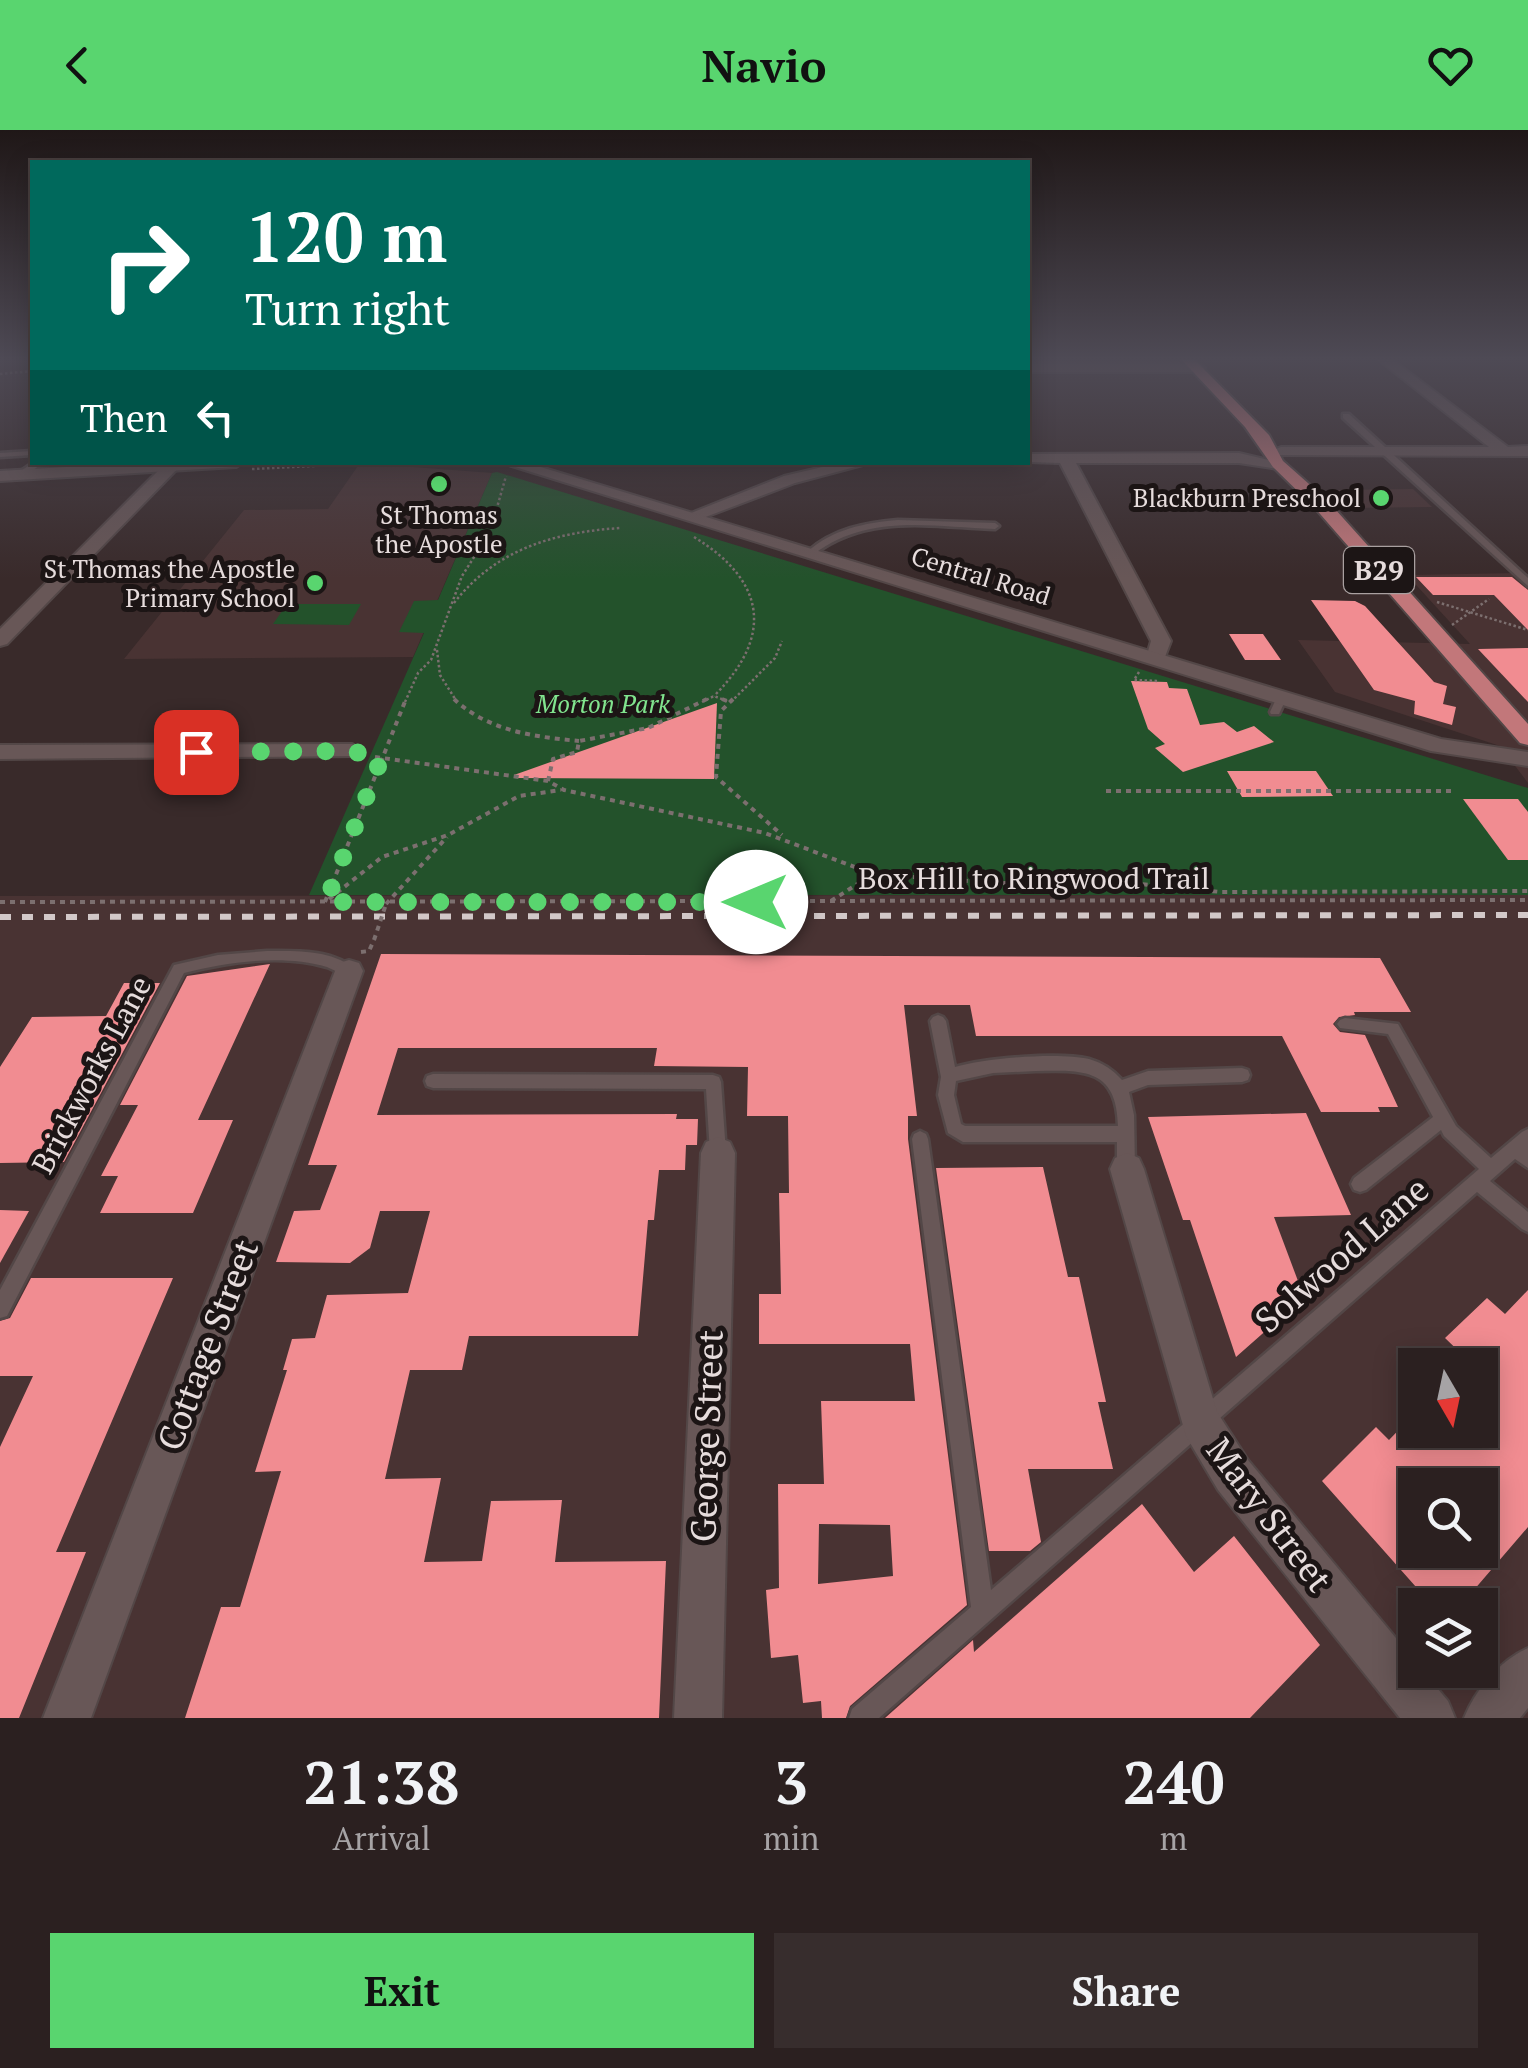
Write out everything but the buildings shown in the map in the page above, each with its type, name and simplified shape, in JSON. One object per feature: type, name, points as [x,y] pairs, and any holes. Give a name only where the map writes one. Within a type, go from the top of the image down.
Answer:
[{"type":"main road","name":"B29","points":[[1254,431],[1528,738]]},
{"type":"street","points":[[1478,431],[1528,469]]},
{"type":"street","points":[[1030,458],[1528,451]]},
{"type":"street","points":[[1065,457],[1161,642],[1149,663]]},
{"type":"street","points":[[0,476],[197,465]]},
{"type":"street","name":"Central Road","points":[[517,465],[687,525],[811,552],[1279,704],[1439,746],[1528,776]]},
{"type":"street","points":[[687,525],[790,478],[853,465]]},
{"type":"street","points":[[0,640],[171,467]]},
{"type":"street","name":"Central Road","points":[[1439,746],[1528,760]]},
{"type":"street","points":[[0,752],[352,751]]},
{"type":"street","name":"Cottage Street","points":[[67,1718],[341,965]]},
{"type":"street","name":"Mary Street","points":[[1125,1152],[1200,1422],[1233,1476],[1431,1718]]},
{"type":"street","name":"George Street","points":[[698,1718],[718,1153]]},
{"type":"street","points":[[1488,1718],[1528,1672]]},
{"type":"lane","points":[[1363,431],[1528,583]]},
{"type":"lane","points":[[0,455],[30,453]]},
{"type":"lane","points":[[21,475],[36,465]]},
{"type":"lane","points":[[811,552],[823,540],[861,526],[994,526]]},
{"type":"lane","name":"Brickworks Lane","points":[[0,1309],[179,969],[223,958],[341,965]]},
{"type":"lane","points":[[938,1021],[954,1128],[964,1134],[1125,1152],[1125,1105],[1120,1088],[1107,1075],[1088,1066],[970,1068],[949,1077]]},
{"type":"lane","points":[[1345,1024],[1392,1028],[1443,1119],[1484,1175],[1528,1222]]},
{"type":"lane","points":[[1120,1088],[1148,1078],[1242,1076]]},
{"type":"lane","points":[[432,1081],[714,1082],[718,1153]]},
{"type":"lane","points":[[1360,1184],[1443,1119]]},
{"type":"lane","points":[[920,1139],[983,1612]]},
{"type":"lane","name":"Solwood Lane","points":[[861,1718],[1484,1175],[1524,1149]]},
{"type":"path","points":[[326,902],[381,759],[418,673],[431,660],[462,576],[490,532],[504,477],[513,465]]},
{"type":"path","points":[[438,642],[438,676],[466,712],[505,729],[580,741],[648,728],[714,696],[746,660],[754,634],[755,603],[744,577],[726,556],[687,525]]},
{"type":"path","points":[[443,629],[462,592],[500,559],[551,538],[621,528]]},
{"type":"path","points":[[1425,599],[1528,630]]},
{"type":"path","points":[[1449,626],[1489,599]]},
{"type":"path","points":[[782,640],[775,658],[721,711],[716,777],[733,789],[762,824],[874,874],[997,883],[1136,883],[1222,892],[1528,891]]},
{"type":"path","points":[[1149,663],[1134,680],[1166,681]]},
{"type":"path","points":[[714,696],[730,702]]},
{"type":"path","points":[[548,780],[553,759],[577,752],[580,741]]},
{"type":"path","points":[[352,751],[381,759],[548,780],[564,790]]},
{"type":"path","points":[[326,902],[382,857],[448,835],[519,796],[564,790],[726,823],[808,847]]},
{"type":"path","points":[[1106,792],[1453,791]]},
{"type":"path","points":[[374,940],[386,904],[448,835]]},
{"type":"path","points":[[830,902],[874,874]]},
{"type":"path","name":"Box Hill to Ringwood Trail","points":[[0,902],[1528,900]]},
{"type":"shaded area","name":"St Thomas the Apostle Primary School","points":[[359,465],[492,473],[413,657],[124,659],[244,510],[328,509]]},
{"type":"shaded area","name":"Blackburn Preschool","points":[[1413,489],[1432,507],[1350,508],[1331,490]]},
{"type":"shaded area","points":[[1522,573],[1528,579],[1528,783],[1500,746],[1335,692],[1298,640],[1470,644],[1407,575]]},
{"type":"shaded area","points":[[1528,895],[1528,1718],[0,1718],[0,896]]},
{"type":"green space","name":"Morton Park","points":[[492,473],[1528,788],[1528,895],[309,895],[424,633],[399,632],[414,601],[438,600]]},
{"type":"green space","points":[[287,604],[361,604],[349,625],[273,624]]},
{"type":"railway","points":[[0,917],[1528,915]]},
{"type":"place","name":"St Thomas the Apostle","points":[[439,484]]},
{"type":"place","name":"Blackburn Preschool","points":[[1381,498]]},
{"type":"place","name":"St Thomas the Apostle Primary School","points":[[315,583]]},
{"type":"route","points":[[196,752],[352,751],[381,759],[326,902],[756,902]]}]
